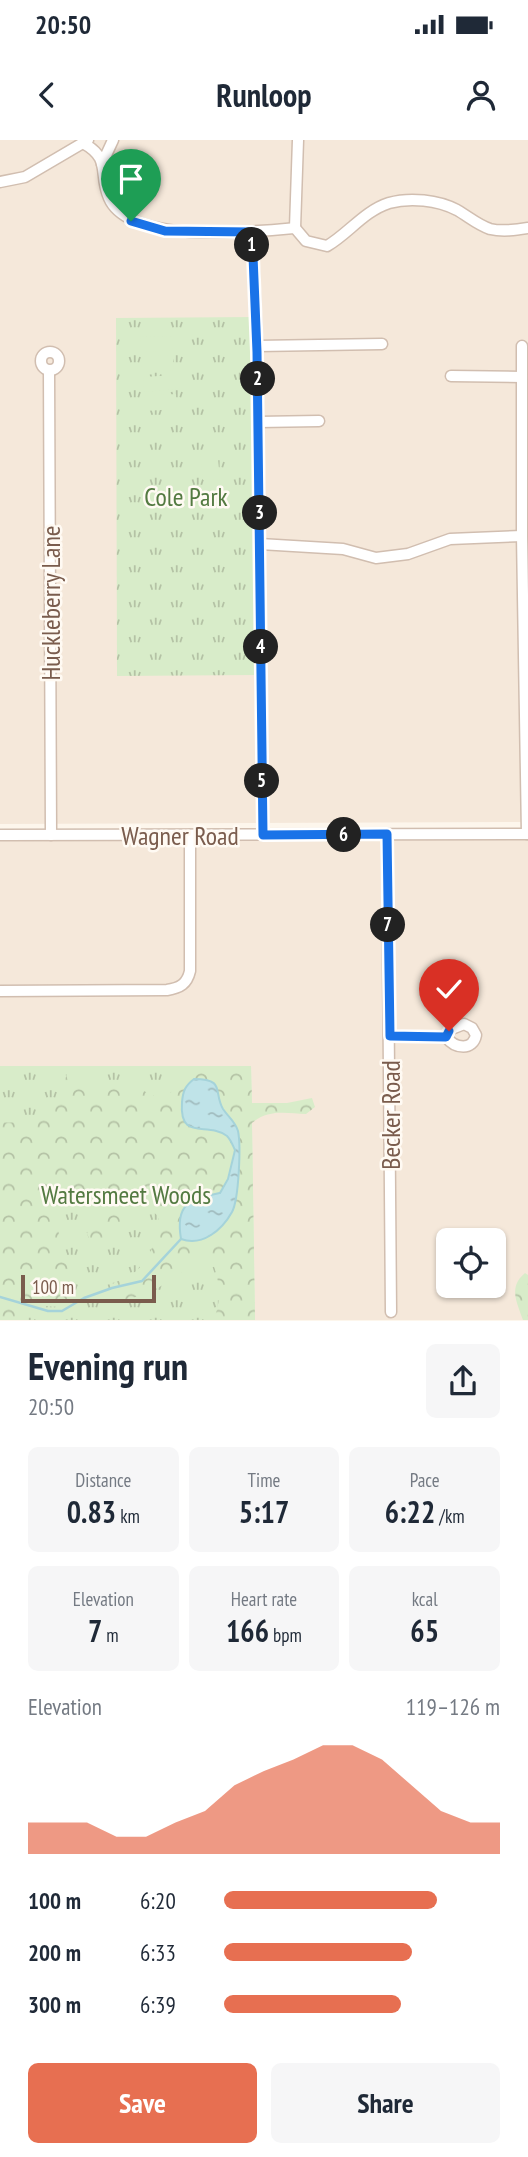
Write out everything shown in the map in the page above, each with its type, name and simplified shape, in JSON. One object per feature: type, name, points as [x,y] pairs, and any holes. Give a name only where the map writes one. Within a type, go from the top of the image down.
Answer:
[{"type":"street","points":[[102,164],[113,140]]},
{"type":"street","points":[[298,140],[295,228],[306,242],[327,246],[361,218],[388,203],[420,200],[456,210],[492,229],[509,231],[528,228]]},
{"type":"street","points":[[0,182],[25,177],[86,141],[98,153],[109,199],[118,211],[131,221],[165,231],[252,232],[295,228]]},
{"type":"street","points":[[252,232],[257,346],[263,835]]},
{"type":"street","points":[[257,346],[382,344]]},
{"type":"street","points":[[522,346],[522,536],[525,564],[528,834]]},
{"type":"street","name":"Huckleberry Lane","points":[[49,371],[51,835]]},
{"type":"street","points":[[451,376],[522,377]]},
{"type":"street","points":[[258,422],[319,421]]},
{"type":"street","points":[[260,544],[343,549],[376,558],[408,554],[450,539],[522,536]]},
{"type":"street","name":"Becker Road","points":[[387,834],[391,1312]]},
{"type":"street","name":"Wagner Road","points":[[0,835],[528,834]]},
{"type":"street","points":[[0,991],[167,990],[186,983],[190,971],[190,835]]},
{"type":"street","points":[[390,1036],[446,1037]]},
{"type":"shaded area","points":[[0,140],[528,140],[528,822],[0,824]]},
{"type":"shaded area","points":[[528,839],[528,1320],[255,1320],[251,1066],[0,1066],[0,840]]},
{"type":"green space","name":"Cole Park","points":[[254,317],[256,675],[117,676],[116,318]]},
{"type":"green space","points":[[172,336],[173,350],[141,352],[140,337]]},
{"type":"green space","points":[[173,355],[174,370],[142,372],[141,357]]},
{"type":"green space","points":[[175,375],[176,389],[144,392],[143,377]]},
{"type":"green space","points":[[176,394],[177,409],[145,411],[144,396]]},
{"type":"green space","points":[[217,449],[220,479],[203,480],[200,450]]},
{"type":"green space","name":"Watersmeet Woods","points":[[0,1066],[251,1066],[255,1320],[0,1320]]},
{"type":"green space","name":"Watersmeet Woods","points":[[69,1066],[79,1066],[97,1086],[131,1085],[154,1096],[168,1098],[185,1066],[197,1067],[222,1076],[251,1066],[252,1103],[287,1103],[312,1098],[315,1107],[306,1114],[271,1114],[252,1123],[255,1320],[214,1320],[219,1297],[218,1283],[212,1260],[205,1256],[171,1280],[143,1295],[129,1299],[109,1298],[111,1285],[132,1274],[145,1261],[155,1240],[159,1217],[150,1209],[130,1215],[107,1247],[95,1250],[87,1234],[93,1202],[86,1192],[77,1189],[52,1205],[71,1271],[72,1284],[67,1303],[54,1307],[30,1304],[24,1311],[27,1320],[0,1320],[0,1122],[25,1121],[59,1102]]},
{"type":"green space","points":[[525,1273],[528,1275],[528,1320],[523,1320],[515,1295],[517,1284]]},
{"type":"water","points":[[194,1079],[215,1084],[220,1103],[238,1131],[239,1159],[232,1212],[217,1231],[204,1239],[189,1241],[181,1239],[180,1218],[183,1210],[192,1201],[220,1193],[228,1179],[235,1150],[227,1136],[190,1126],[185,1122],[182,1114],[183,1095]]},
{"type":"waterway","points":[[0,1297],[48,1311],[62,1311],[84,1298],[142,1281],[181,1239]]},
{"type":"route","points":[[131,221],[165,231],[252,232],[257,352],[263,835],[387,834],[390,1036],[446,1037],[449,1031]]}]
